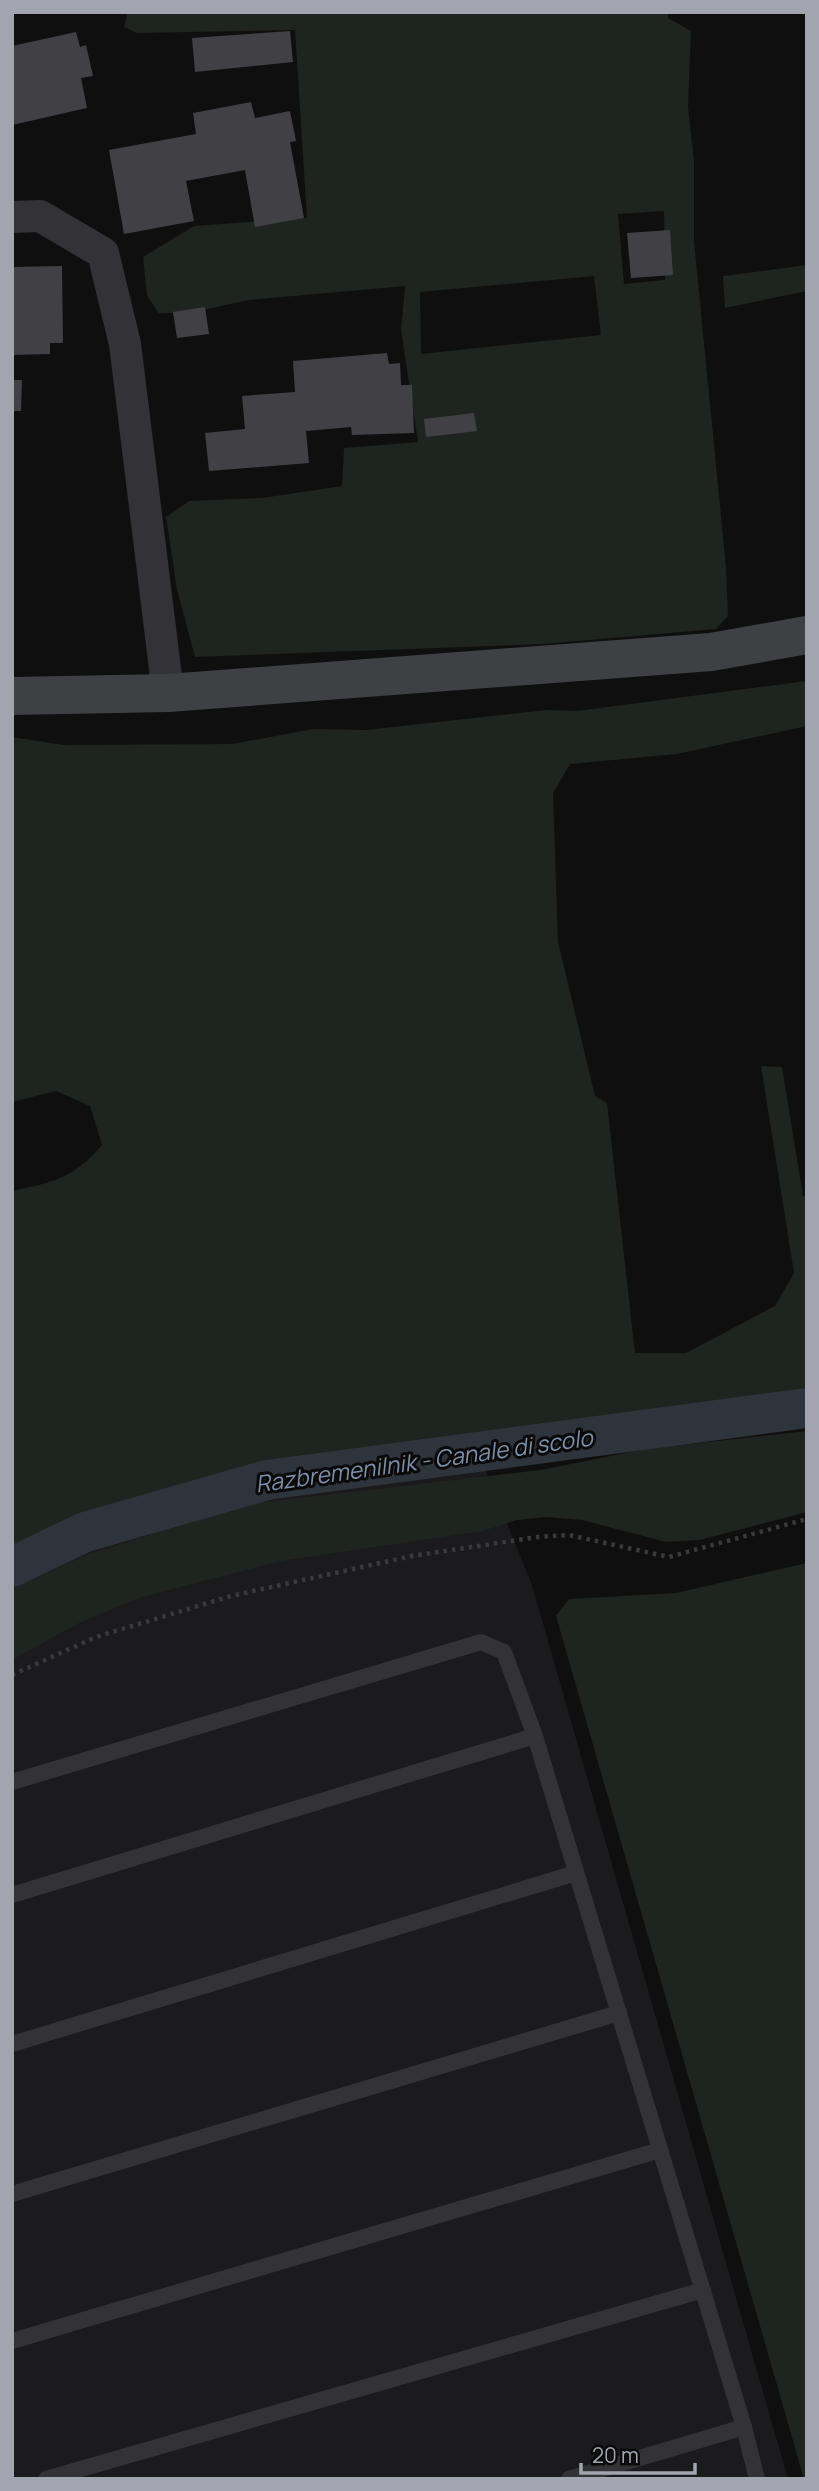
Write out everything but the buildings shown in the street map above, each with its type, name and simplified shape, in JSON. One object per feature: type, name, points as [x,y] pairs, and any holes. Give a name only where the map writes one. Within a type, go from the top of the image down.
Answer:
[{"type":"main road","points":[[12,696],[168,693],[711,652],[807,635]]},
{"type":"street","points":[[12,217],[40,216],[103,253],[125,344],[168,693]]},
{"type":"lane","points":[[12,1782],[481,1642],[505,1652],[535,1736],[744,2427],[757,2479]]},
{"type":"lane","points":[[12,1895],[535,1736]]},
{"type":"lane","points":[[12,2044],[576,1873]]},
{"type":"lane","points":[[12,2194],[619,2013]]},
{"type":"lane","points":[[12,2342],[660,2150]]},
{"type":"lane","points":[[46,2479],[703,2290]]},
{"type":"lane","points":[[569,2479],[744,2427]]},
{"type":"path","points":[[12,1675],[96,1637],[231,1597],[412,1556],[538,1537],[569,1535],[669,1557],[807,1519]]},
{"type":"shaded area","points":[[128,12],[668,12],[668,18],[691,31],[688,107],[694,160],[694,241],[726,567],[728,616],[716,629],[543,644],[195,657],[177,590],[166,517],[189,501],[262,498],[342,486],[344,448],[418,442],[401,330],[405,286],[249,300],[189,313],[159,313],[147,296],[143,257],[194,226],[307,218],[295,30],[137,33],[124,27]],"holes":[[[664,211],[665,280],[624,284],[618,214]],[[594,276],[601,335],[421,354],[420,292]]]},
{"type":"shaded area","points":[[807,265],[807,291],[725,308],[723,276]]},
{"type":"shaded area","points":[[807,681],[807,726],[677,754],[570,764],[553,793],[558,942],[595,1096],[607,1103],[635,1353],[686,1353],[775,1306],[794,1273],[761,1066],[782,1067],[803,1196],[807,1195],[807,1401],[409,1444],[262,1465],[139,1497],[12,1552],[12,1191],[40,1185],[72,1172],[102,1145],[90,1106],[56,1091],[12,1102],[12,737],[63,745],[232,744],[313,729],[366,730],[546,710],[577,711]]},
{"type":"shaded area","points":[[807,1431],[807,1512],[700,1540],[666,1542],[582,1520],[546,1517],[517,1520],[483,1531],[281,1561],[142,1597],[79,1623],[12,1660],[12,1589],[86,1555],[147,1536],[195,1515],[238,1505],[541,1470],[645,1449]]},
{"type":"shaded area","points":[[478,1452],[532,1585],[788,2479],[12,2479],[12,1567],[85,1532],[267,1480]]},
{"type":"shaded area","points":[[807,1563],[807,2479],[804,2479],[556,1616],[569,1599],[676,1593]]},
{"type":"waterway","name":"Razbremenilnik - Canale di scolo","points":[[12,1567],[85,1532],[267,1480],[807,1408]]}]
